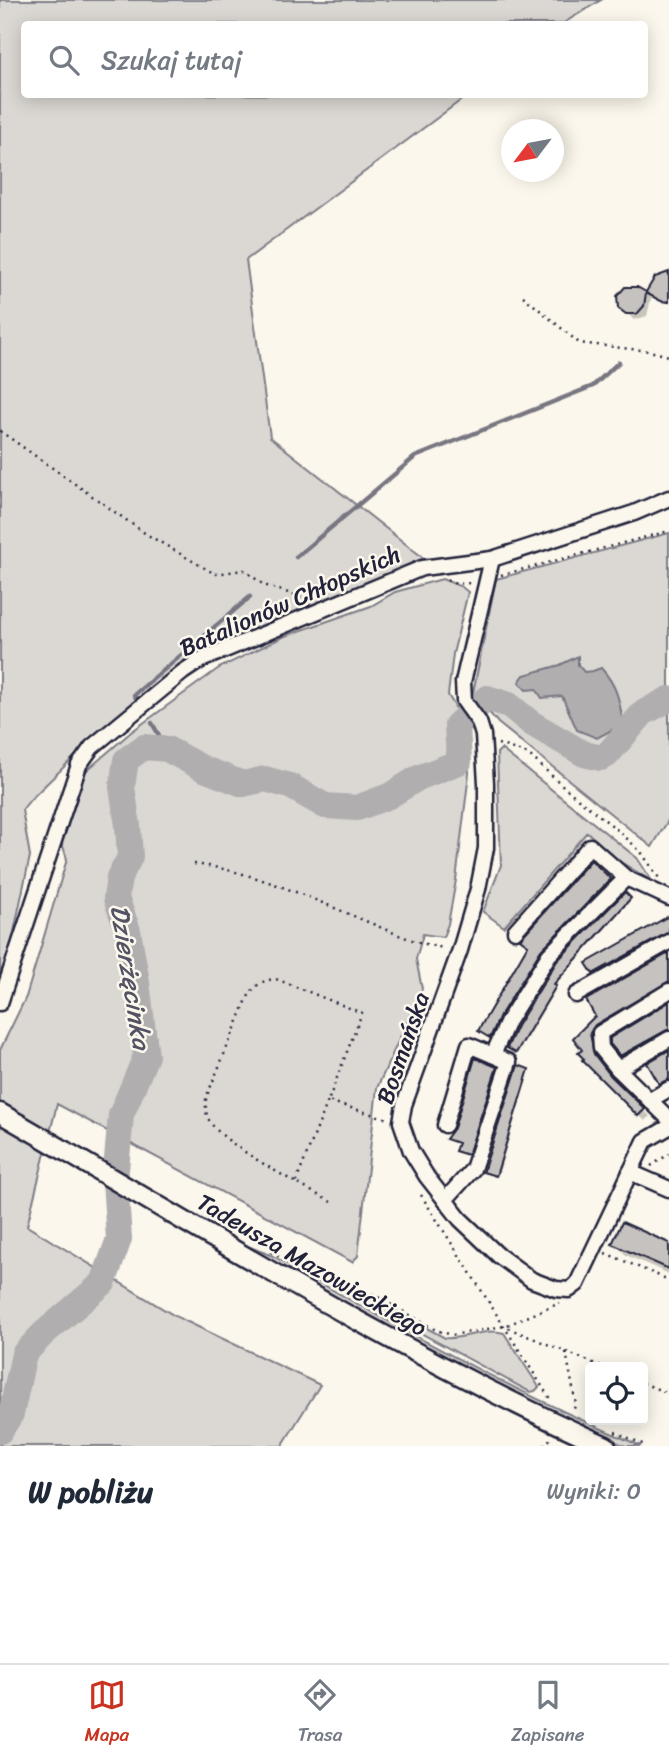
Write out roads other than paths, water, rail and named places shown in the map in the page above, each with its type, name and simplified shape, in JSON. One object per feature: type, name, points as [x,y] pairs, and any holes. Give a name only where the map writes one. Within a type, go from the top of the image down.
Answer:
[{"type":"main road","name":"Tadeusza Mazowieckiego","points":[[0,1113],[403,1346],[562,1427],[606,1446]]},
{"type":"street","name":"Batalionów Chłopskich","points":[[0,1003],[76,773],[85,755],[192,665],[422,568],[492,559],[634,513],[669,498]]},
{"type":"street","name":"Bosmańska","points":[[492,559],[463,682],[464,701],[480,722],[484,744],[486,848],[478,889],[460,950],[404,1105],[401,1122],[411,1151],[460,1219],[498,1255],[532,1280],[546,1286],[569,1290],[577,1284],[595,1249],[645,1142],[669,1127]]},
{"type":"street","points":[[515,931],[590,846],[626,878],[669,897]]},
{"type":"street","points":[[493,1055],[508,1021],[549,955],[626,878]]},
{"type":"street","points":[[576,995],[669,942]]},
{"type":"street","points":[[669,991],[600,1033],[601,1048],[618,1069],[669,1119]]},
{"type":"street","points":[[618,1069],[669,1039]]},
{"type":"street","points":[[445,1125],[469,1045],[509,1062],[473,1169],[445,1200]]},
{"type":"street","points":[[650,1100],[669,1089]]},
{"type":"street","points":[[630,1172],[669,1189]]},
{"type":"waterway","points":[[296,557],[415,457],[593,386],[619,362]]},
{"type":"waterway","points":[[141,705],[134,695],[250,597]]},
{"type":"waterway","name":"Dzierżęcinka","points":[[0,1431],[11,1414],[24,1354],[43,1334],[103,1283],[119,1239],[115,1181],[121,1115],[146,1056],[128,931],[116,898],[119,878],[130,857],[122,787],[126,760],[144,747],[167,749],[204,769],[243,784],[265,779],[290,786],[325,806],[357,808],[389,796],[418,778],[459,762],[457,725],[487,698],[509,705],[531,723],[584,754],[601,758],[607,755],[643,713],[669,699]]},
{"type":"waterway","points":[[152,723],[167,749]]}]
